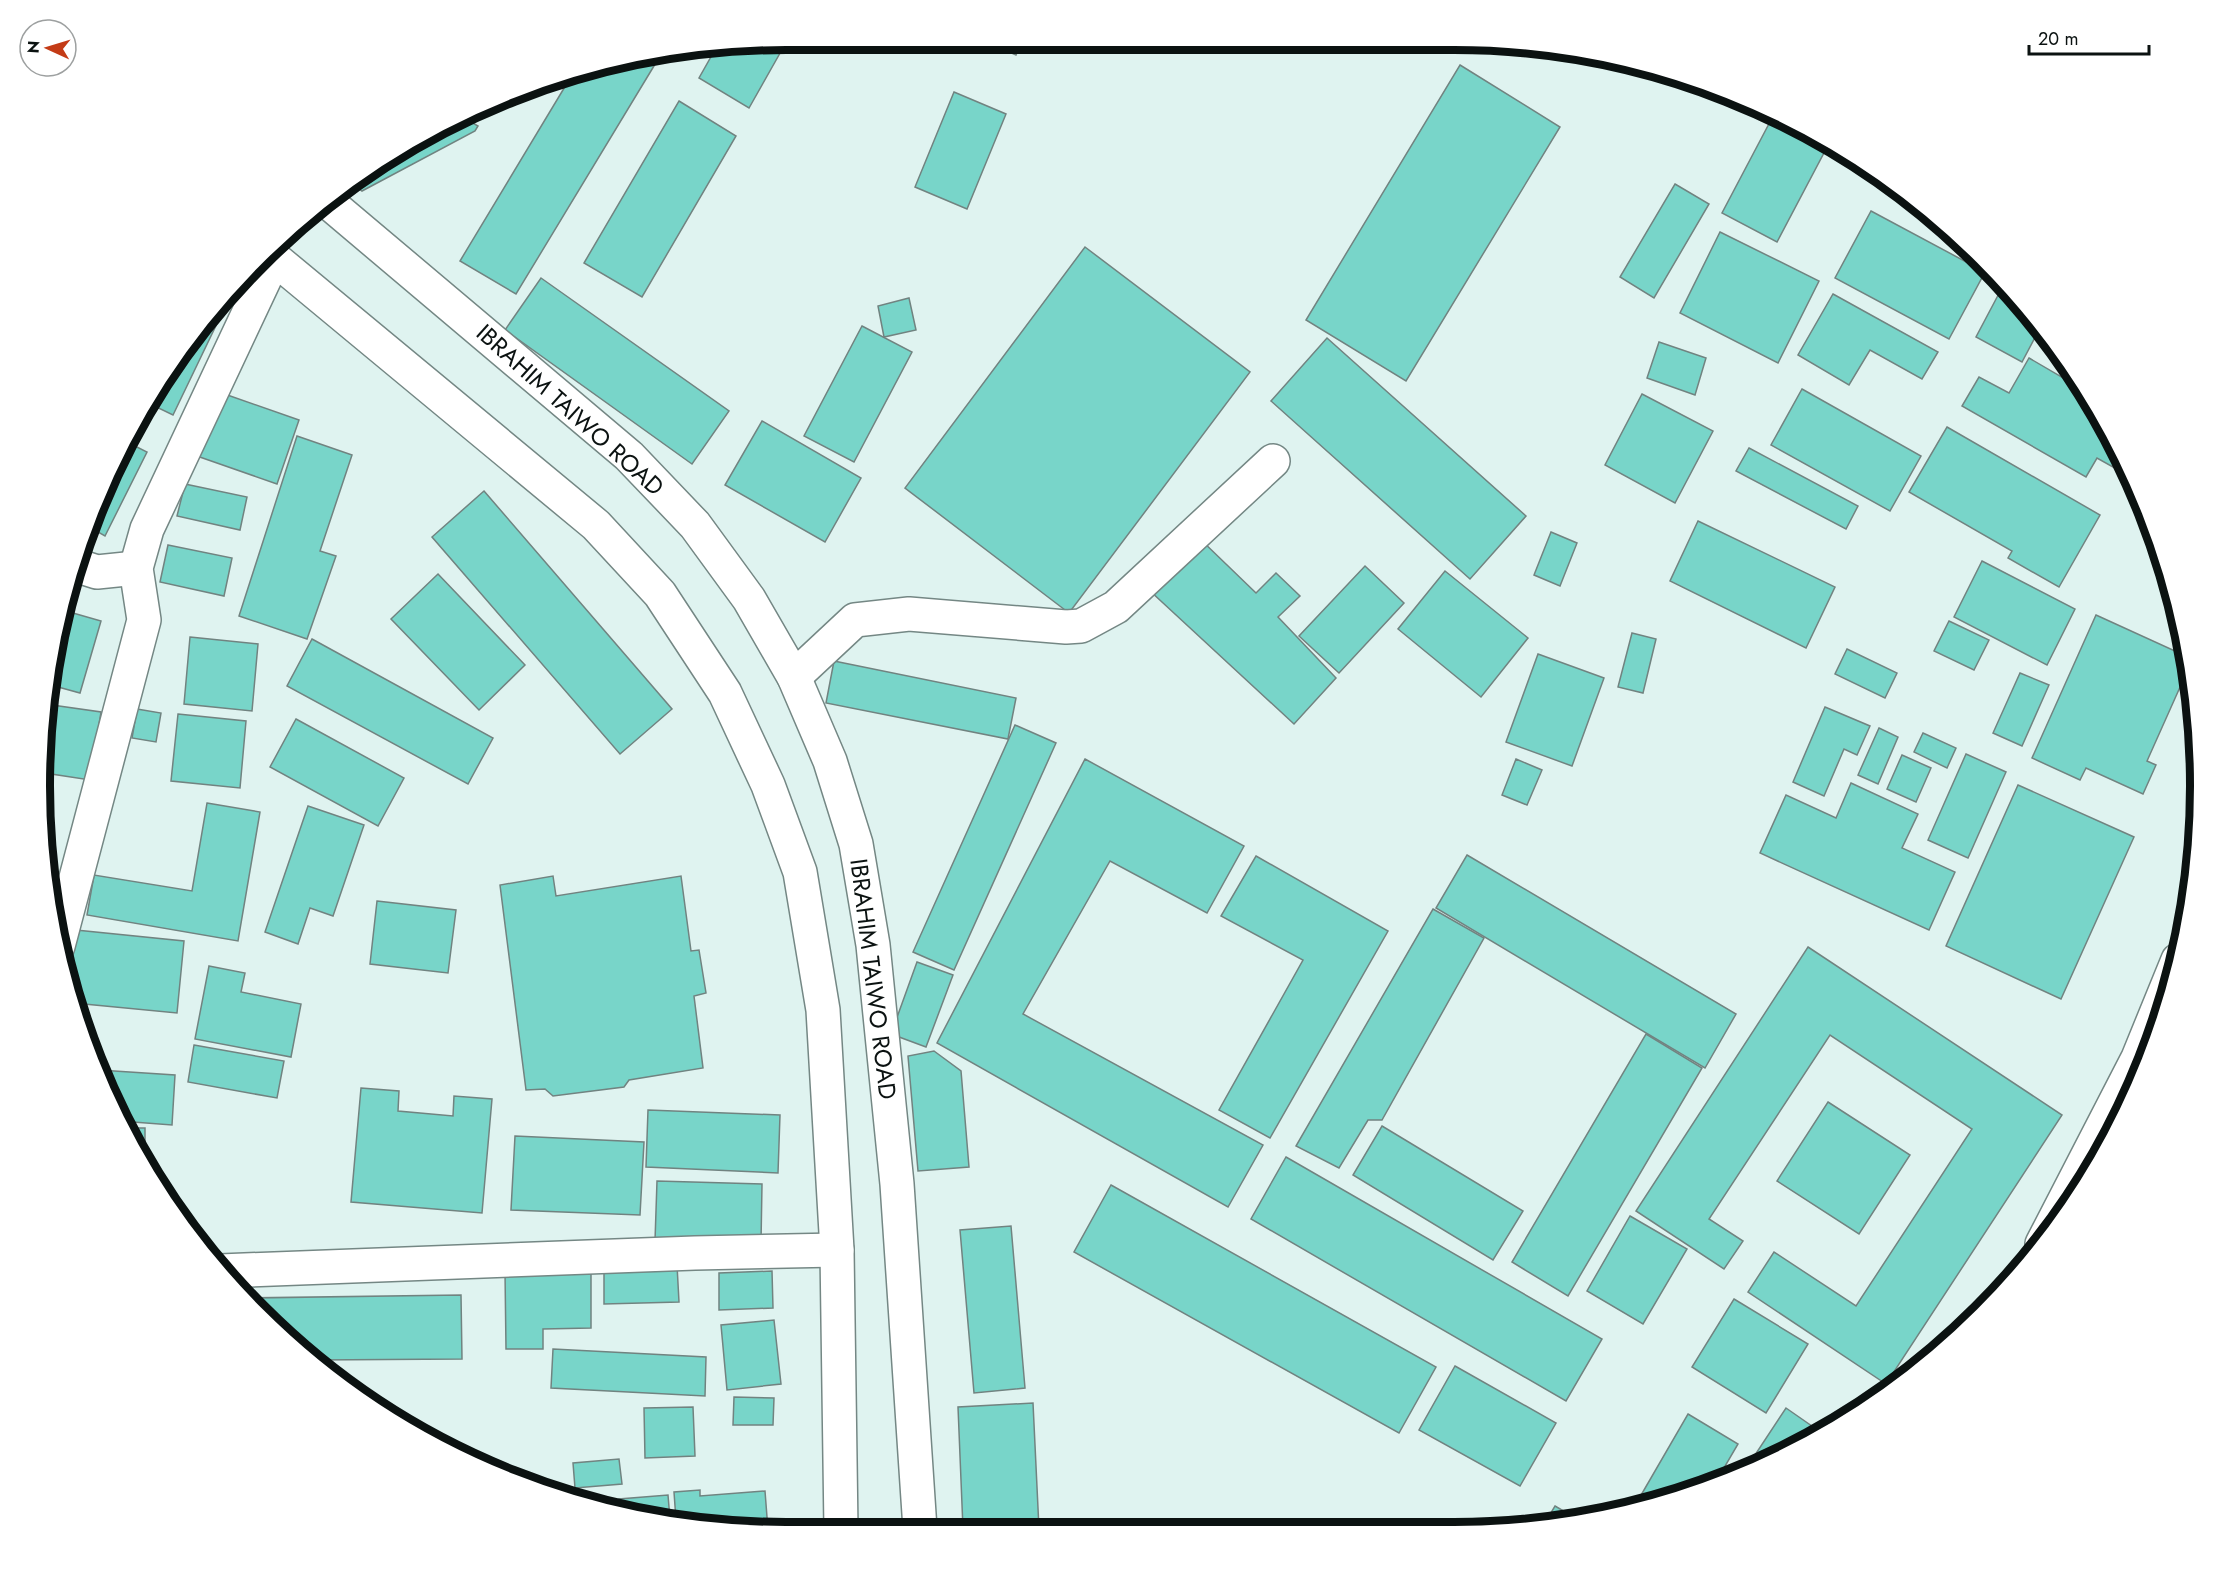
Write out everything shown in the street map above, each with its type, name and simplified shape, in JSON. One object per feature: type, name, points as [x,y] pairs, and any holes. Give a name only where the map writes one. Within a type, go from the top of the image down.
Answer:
[{"type":"main road","name":"IBRAHIM TAIWO ROAD","points":[[332,206],[629,456],[695,525],[749,599],[794,677],[830,761],[855,844],[873,945],[897,1184],[920,1522]]},
{"type":"main road","points":[[273,258],[596,525],[660,594],[725,693],[768,785],[800,872],[823,1010],[837,1250],[841,1522]]},
{"type":"main road","points":[[63,926],[144,620],[136,568],[147,529],[268,262]]},
{"type":"main road","points":[[794,677],[855,620],[909,614],[1066,627],[1081,626],[1116,607],[1273,461]]},
{"type":"main road","points":[[83,568],[98,572],[136,568]]},
{"type":"main road","points":[[2079,1173],[2131,1071]]},
{"type":"main road","points":[[232,1271],[695,1253],[837,1250]]},
{"type":"building","points":[[782,50],[749,108],[699,78],[713,54]]},
{"type":"building","points":[[1005,50],[1018,50],[1016,55]]},
{"type":"building","points":[[657,62],[516,294],[460,261],[567,84]]},
{"type":"building","points":[[1460,65],[1560,127],[1406,381],[1306,320]]},
{"type":"building","points":[[954,92],[1006,114],[967,209],[915,187]]},
{"type":"building","points":[[679,101],[736,136],[642,297],[584,263]]},
{"type":"building","points":[[469,121],[478,126],[475,131],[362,191],[357,188],[417,148]]},
{"type":"building","points":[[1770,121],[1825,150],[1777,242],[1722,213]]},
{"type":"building","points":[[1675,184],[1709,204],[1654,298],[1620,277]]},
{"type":"building","points":[[1871,211],[1976,267],[1983,275],[1949,339],[1835,278]]},
{"type":"building","points":[[1720,232],[1819,281],[1778,363],[1680,313]]},
{"type":"building","points":[[1085,247],[1250,372],[1069,613],[905,488]]},
{"type":"building","points":[[541,278],[729,411],[692,464],[505,330]]},
{"type":"building","points":[[2000,292],[2036,336],[2022,362],[1976,337]]},
{"type":"building","points":[[1833,294],[1938,352],[1922,379],[1870,350],[1849,385],[1798,355]]},
{"type":"building","points":[[909,298],[916,330],[884,337],[878,306]]},
{"type":"building","points":[[222,313],[222,313],[173,415],[155,406],[202,337]]},
{"type":"building","points":[[862,326],[912,352],[854,462],[804,436]]},
{"type":"building","points":[[1327,338],[1526,516],[1470,579],[1271,401]]},
{"type":"building","points":[[1659,342],[1706,358],[1695,395],[1647,378]]},
{"type":"building","points":[[2029,358],[2067,380],[2091,418],[2118,470],[2097,458],[2086,477],[1962,406],[1979,377],[2009,393]]},
{"type":"building","points":[[1802,389],[1921,456],[1890,511],[1771,445]]},
{"type":"building","points":[[216,391],[299,420],[277,484],[194,455]]},
{"type":"building","points":[[1642,394],[1713,431],[1675,503],[1605,465]]},
{"type":"building","points":[[762,421],[861,478],[825,542],[725,485]]},
{"type":"building","points":[[1947,427],[2100,515],[2059,587],[2008,558],[2012,551],[1909,492]]},
{"type":"building","points":[[297,436],[352,455],[320,551],[336,556],[307,639],[239,616]]},
{"type":"building","points":[[133,445],[147,452],[105,536],[96,531]]},
{"type":"building","points":[[1749,448],[1858,506],[1846,529],[1736,471]]},
{"type":"building","points":[[185,484],[247,497],[240,530],[177,516]]},
{"type":"building","points":[[484,491],[672,709],[620,754],[432,537]]},
{"type":"building","points":[[1698,521],[1835,587],[1806,648],[1670,581]]},
{"type":"building","points":[[1551,532],[1577,543],[1560,586],[1534,575]]},
{"type":"building","points":[[1198,537],[1256,593],[1276,573],[1300,596],[1278,617],[1336,678],[1294,724],[1149,590]]},
{"type":"building","points":[[168,545],[232,558],[224,596],[160,582]]},
{"type":"building","points":[[1982,561],[2075,609],[2047,665],[1954,617]]},
{"type":"building","points":[[1365,566],[1404,603],[1339,673],[1299,636]]},
{"type":"building","points":[[1445,571],[1528,638],[1481,697],[1398,629]]},
{"type":"building","points":[[438,574],[525,665],[479,710],[391,619]]},
{"type":"building","points":[[71,612],[101,621],[80,693],[56,687]]},
{"type":"building","points":[[2096,615],[2177,652],[2182,683],[2147,761],[2156,765],[2143,794],[2086,768],[2080,780],[2032,758]]},
{"type":"building","points":[[1949,621],[1989,640],[1974,670],[1934,651]]},
{"type":"building","points":[[1632,633],[1656,639],[1643,693],[1618,687]]},
{"type":"building","points":[[190,637],[258,644],[252,711],[184,704]]},
{"type":"building","points":[[312,639],[493,738],[468,784],[287,686]]},
{"type":"building","points":[[1847,649],[1897,673],[1885,698],[1835,674]]},
{"type":"building","points":[[1538,654],[1604,678],[1572,766],[1506,742]]},
{"type":"building","points":[[834,661],[1016,698],[1008,739],[826,703]]},
{"type":"building","points":[[2020,673],[2049,685],[2022,746],[1993,733]]},
{"type":"building","points":[[54,705],[101,712],[90,780],[50,774]]},
{"type":"building","points":[[1825,707],[1870,726],[1857,755],[1844,749],[1824,796],[1793,782]]},
{"type":"building","points":[[137,709],[161,713],[156,742],[132,738]]},
{"type":"building","points":[[178,714],[246,721],[240,788],[171,781]]},
{"type":"building","points":[[296,719],[404,778],[378,826],[270,767]]},
{"type":"building","points":[[1015,725],[1056,743],[954,970],[913,952]]},
{"type":"building","points":[[1879,728],[1898,737],[1878,784],[1858,775]]},
{"type":"building","points":[[1923,733],[1956,748],[1947,768],[1914,752]]},
{"type":"building","points":[[1966,754],[2006,772],[1968,858],[1928,840]]},
{"type":"building","points":[[1902,755],[1931,768],[1916,802],[1887,789]]},
{"type":"building","points":[[1085,759],[1244,846],[1207,913],[1110,861],[1023,1014],[1263,1145],[1228,1207],[937,1043]]},
{"type":"building","points":[[1516,759],[1542,770],[1527,805],[1502,795]]},
{"type":"building","points":[[1851,783],[1918,814],[1902,848],[1955,872],[1929,930],[1760,853],[1786,795],[1836,818]]},
{"type":"building","points":[[2018,785],[2134,837],[2061,999],[1946,946]]},
{"type":"building","points":[[207,803],[260,812],[238,941],[87,915],[94,875],[192,891]]},
{"type":"building","points":[[308,806],[364,825],[333,916],[310,908],[298,944],[265,932]]},
{"type":"building","points":[[1467,855],[1736,1014],[1705,1068],[1436,908]]},
{"type":"building","points":[[1256,856],[1388,931],[1270,1138],[1219,1110],[1303,960],[1221,916]]},
{"type":"building","points":[[553,876],[556,896],[681,876],[691,951],[699,950],[706,993],[694,996],[703,1068],[629,1080],[624,1087],[553,1096],[545,1089],[526,1090],[500,885]]},
{"type":"building","points":[[377,901],[456,910],[448,973],[370,964]]},
{"type":"building","points":[[1433,909],[1484,938],[1382,1120],[1368,1120],[1339,1168],[1296,1146]]},
{"type":"building","points":[[66,929],[184,941],[177,1013],[83,1004],[66,935]]},
{"type":"building","points":[[1808,947],[2062,1115],[1891,1377],[1883,1382],[1748,1292],[1774,1252],[1856,1306],[1972,1129],[1830,1035],[1709,1219],[1743,1241],[1724,1269],[1636,1211]]},
{"type":"building","points":[[917,962],[953,975],[926,1047],[891,1034]]},
{"type":"building","points":[[209,966],[245,973],[241,992],[301,1004],[291,1057],[195,1039]]},
{"type":"building","points":[[1646,1034],[1702,1068],[1568,1296],[1512,1262]]},
{"type":"building","points":[[194,1045],[284,1061],[277,1098],[188,1082]]},
{"type":"building","points":[[934,1051],[961,1071],[969,1167],[918,1171],[908,1056]]},
{"type":"building","points":[[108,1071],[175,1075],[172,1125],[131,1122]]},
{"type":"building","points":[[361,1088],[399,1091],[398,1111],[453,1116],[454,1096],[492,1099],[482,1213],[351,1202]]},
{"type":"building","points":[[1828,1102],[1910,1155],[1859,1234],[1777,1181]]},
{"type":"building","points":[[648,1110],[780,1115],[778,1173],[646,1167]]},
{"type":"building","points":[[1382,1126],[1523,1211],[1493,1260],[1353,1175]]},
{"type":"building","points":[[134,1128],[145,1128],[145,1148]]},
{"type":"building","points":[[515,1136],[644,1142],[640,1215],[511,1210]]},
{"type":"building","points":[[1286,1157],[1602,1339],[1566,1401],[1251,1219]]},
{"type":"building","points":[[657,1181],[762,1184],[761,1243],[655,1241]]},
{"type":"building","points":[[1111,1185],[1436,1367],[1399,1433],[1074,1252]]},
{"type":"building","points":[[1630,1216],[1687,1249],[1643,1324],[1587,1291]]},
{"type":"building","points":[[1011,1226],[1025,1388],[974,1393],[960,1230]]},
{"type":"building","points":[[677,1265],[679,1302],[604,1304],[604,1267]]},
{"type":"building","points":[[591,1271],[591,1328],[543,1329],[543,1349],[506,1349],[505,1272]]},
{"type":"building","points":[[772,1271],[773,1308],[719,1310],[719,1273]]},
{"type":"building","points":[[461,1295],[462,1359],[326,1360],[300,1339],[257,1298]]},
{"type":"building","points":[[1734,1299],[1808,1344],[1766,1413],[1692,1367]]},
{"type":"building","points":[[774,1320],[781,1384],[727,1390],[721,1325]]},
{"type":"building","points":[[553,1349],[706,1357],[705,1396],[551,1388]]},
{"type":"building","points":[[1455,1366],[1556,1423],[1520,1486],[1419,1430]]},
{"type":"building","points":[[734,1397],[774,1398],[773,1425],[733,1425]]},
{"type":"building","points":[[1033,1403],[1039,1522],[963,1522],[958,1407]]},
{"type":"building","points":[[693,1407],[695,1456],[645,1458],[644,1408]]},
{"type":"building","points":[[1786,1408],[1814,1427],[1779,1446],[1754,1457]]},
{"type":"building","points":[[1688,1414],[1738,1444],[1723,1469],[1640,1497]]},
{"type":"building","points":[[619,1459],[622,1484],[575,1488],[573,1463]]},
{"type":"building","points":[[700,1490],[700,1496],[765,1491],[767,1521],[675,1513],[674,1492]]},
{"type":"building","points":[[668,1495],[669,1512],[619,1502],[619,1499]]},
{"type":"building","points":[[1555,1506],[1566,1512],[1550,1515]]}]
